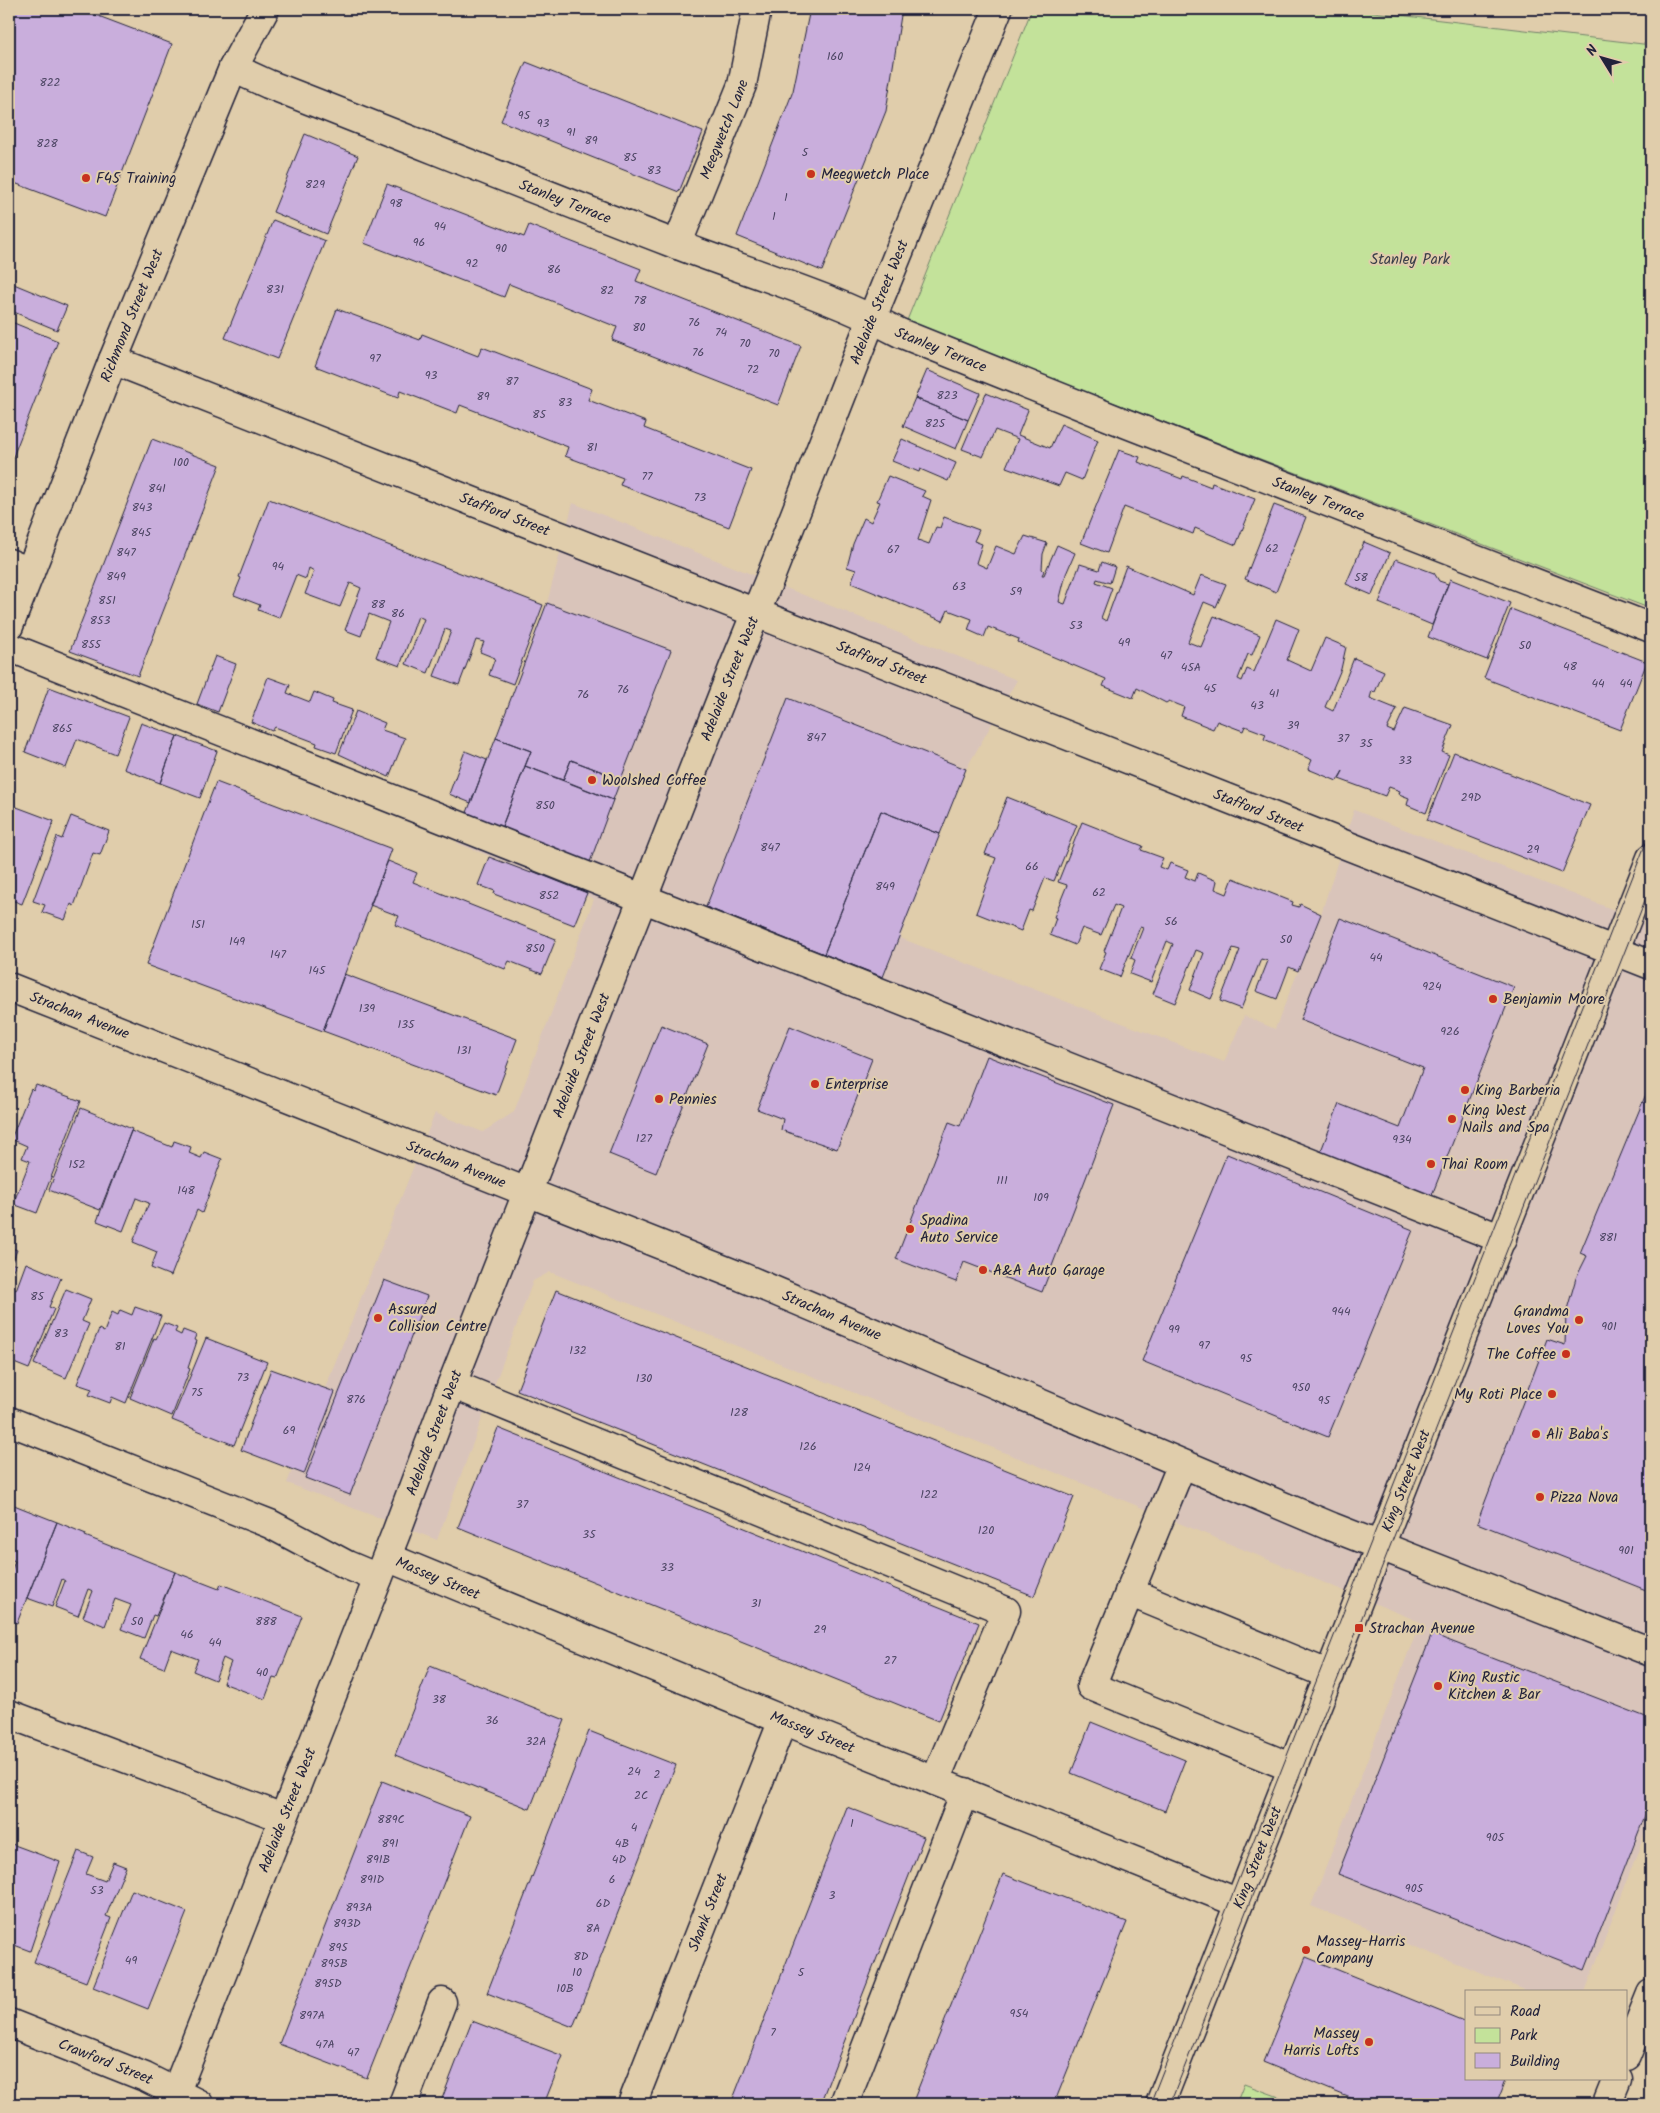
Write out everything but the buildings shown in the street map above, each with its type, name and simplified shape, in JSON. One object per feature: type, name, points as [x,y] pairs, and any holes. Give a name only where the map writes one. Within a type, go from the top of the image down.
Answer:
[{"type":"street","name":"Meegwetch Lane","points":[[677,245],[742,85],[757,9]]},
{"type":"street","name":"Adelaide Street West","points":[[173,2098],[754,614],[998,9]]},
{"type":"street","name":"Richmond Street West","points":[[9,626],[19,568],[113,360],[257,11]]},
{"type":"street","name":"Stanley Terrace","points":[[234,68],[268,84],[677,245],[872,318],[900,333],[1126,423],[1651,628]]},
{"type":"street","name":"Stafford Street","points":[[113,360],[754,614],[1651,965]]},
{"type":"street","points":[[9,647],[1502,1239]]},
{"type":"street","name":"King Street West","points":[[1160,2104],[1651,858]]},
{"type":"street","name":"Strachan Avenue","points":[[9,986],[742,1276],[1182,1464],[1380,1546],[1651,1652]]},
{"type":"street","points":[[452,1384],[1006,1611],[936,1782]]},
{"type":"street","name":"Massey Street","points":[[9,1421],[270,1524],[347,1565],[382,1567],[783,1720],[1239,1903]]},
{"type":"street","points":[[1182,1464],[1091,1686],[1293,1768]]},
{"type":"street","points":[[1129,1592],[1330,1675]]},
{"type":"street","points":[[9,1714],[282,1818]]},
{"type":"street","name":"Shank Street","points":[[632,2104],[783,1720]]},
{"type":"street","points":[[844,2104],[965,1792]]},
{"type":"street","points":[[1628,2051],[1651,1994]]},
{"type":"street","points":[[403,2104],[442,2002]]},
{"type":"street","name":"Crawford Street","points":[[9,2023],[145,2076],[173,2098],[199,2104]]},
{"type":"street","points":[[1607,2104],[1617,2080]]},
{"type":"shaded area","points":[[573,503],[1017,680],[966,769],[900,938],[1224,1062],[1244,1016],[1275,1029],[1321,914],[1354,810],[1651,924],[1651,1816],[1586,1990],[1525,1990],[1311,1906],[1420,1622],[1079,1482],[550,1272],[533,1281],[437,1540],[287,1483],[435,1113],[483,1132],[514,1112],[594,899],[457,843],[547,603]]},
{"type":"green space","name":"Stanley Park","points":[[1032,9],[1348,9],[1651,45],[1651,609],[906,323]]},
{"type":"green space","points":[[1244,2084],[1298,2104],[1236,2104]]},
{"type":"tram line","points":[[1150,2104],[1651,830]]},
{"type":"tram line","points":[[1170,2104],[1651,885]]},
{"type":"place","name":"Meegwetch Place","points":[[811,174]]},
{"type":"place","name":"F45 Training","points":[[86,178]]},
{"type":"place","name":"Woolshed Coffee","points":[[592,780]]},
{"type":"place","name":"Benjamin Moore","points":[[1493,999]]},
{"type":"place","name":"Enterprise","points":[[815,1084]]},
{"type":"place","name":"King Barberia","points":[[1465,1090]]},
{"type":"place","name":"Pennies","points":[[659,1099]]},
{"type":"place","name":"King West Nails and Spa","points":[[1452,1119]]},
{"type":"place","name":"Thai Room","points":[[1431,1164]]},
{"type":"place","name":"Spadina Auto Service","points":[[910,1229]]},
{"type":"place","name":"A&A Auto Garage","points":[[983,1270]]},
{"type":"place","name":"Assured Collision Centre","points":[[378,1318]]},
{"type":"place","name":"Grandma Loves You","points":[[1579,1320]]},
{"type":"place","name":"The Coffee","points":[[1566,1354]]},
{"type":"place","name":"My Roti Place","points":[[1552,1394]]},
{"type":"place","name":"Ali Baba's","points":[[1536,1434]]},
{"type":"place","name":"Pizza Nova","points":[[1540,1497]]},
{"type":"place","name":"Strachan Avenue","points":[[1359,1628]]},
{"type":"place","name":"King Rustic Kitchen & Bar","points":[[1438,1686]]},
{"type":"place","name":"Massey-Harris Company","points":[[1306,1950]]},
{"type":"place","name":"Massey Harris Lofts","points":[[1369,2042]]}]
